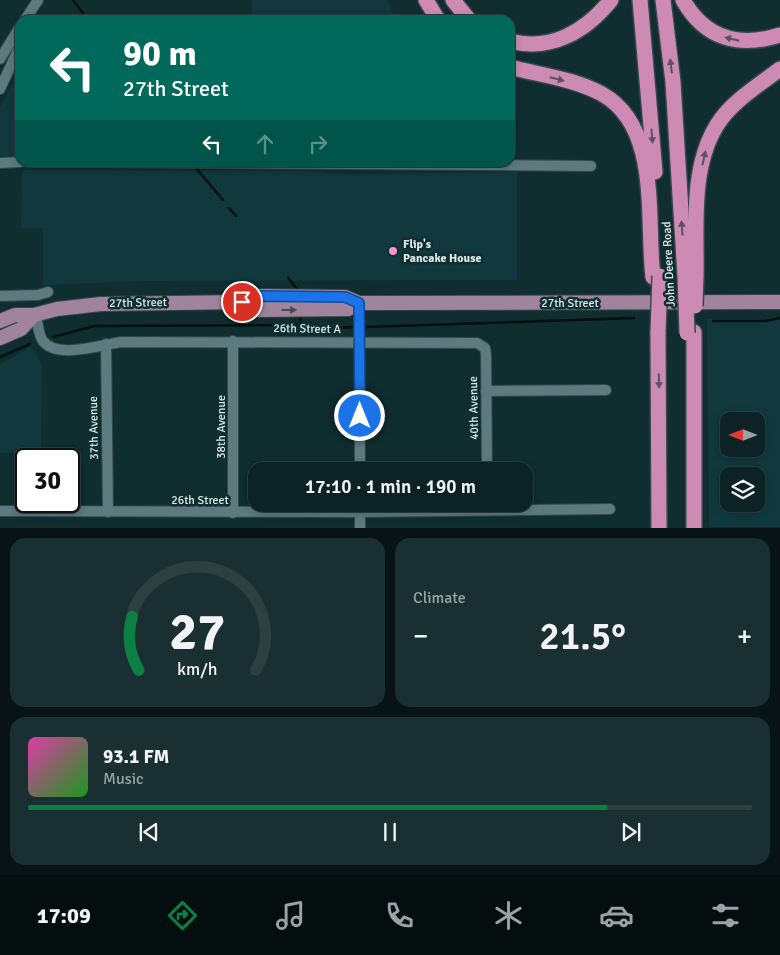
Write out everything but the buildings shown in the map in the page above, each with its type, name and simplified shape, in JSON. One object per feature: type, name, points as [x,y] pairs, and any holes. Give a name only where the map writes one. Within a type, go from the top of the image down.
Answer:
[{"type":"highway","points":[[426,0],[435,15]]},
{"type":"highway","points":[[453,0],[465,15]]},
{"type":"highway","points":[[515,42],[540,44],[566,38],[587,26],[611,0]]},
{"type":"highway","name":"John Deere Road","points":[[640,0],[657,191],[656,277],[659,528]]},
{"type":"highway","name":"John Deere Road","points":[[663,0],[673,82],[691,276],[687,528]]},
{"type":"highway","points":[[683,0],[695,18],[705,28],[727,39],[752,42],[780,36]]},
{"type":"highway","points":[[515,68],[592,89],[611,100],[628,118],[642,147],[656,277]]},
{"type":"highway","points":[[691,276],[700,176],[711,136],[717,124],[734,105],[780,69]]},
{"type":"highway","points":[[690,333],[694,528]]},
{"type":"main road","name":"27th Street","points":[[0,321],[15,315],[35,315],[74,306],[101,304],[242,302],[254,310],[348,309],[359,303],[780,302]]},
{"type":"main road","name":"27th Street","points":[[0,338],[21,329],[35,315]]},
{"type":"street","points":[[28,15],[39,0]]},
{"type":"street","points":[[34,15],[39,0]]},
{"type":"street","points":[[0,59],[15,35]]},
{"type":"street","points":[[0,89],[15,57]]},
{"type":"street","points":[[0,162],[15,162]]},
{"type":"street","points":[[515,165],[591,166]]},
{"type":"street","points":[[0,296],[38,295],[48,292]]},
{"type":"street","points":[[359,303],[360,462]]},
{"type":"street","name":"26th Street A","points":[[35,315],[41,339],[51,348],[65,351],[106,344],[233,341],[469,342],[482,345]]},
{"type":"street","name":"38th Avenue","points":[[233,341],[233,513]]},
{"type":"street","name":"37th Avenue","points":[[106,344],[108,512]]},
{"type":"street","name":"40th Avenue","points":[[482,345],[486,354],[487,462]]},
{"type":"street","points":[[486,391],[606,390]]},
{"type":"street","name":"26th Street","points":[[533,508],[610,509]]},
{"type":"street","name":"26th Street","points":[[0,511],[258,512]]},
{"type":"street","points":[[360,512],[360,528]]},
{"type":"shaded area","points":[[252,0],[387,0],[394,15],[252,15]]},
{"type":"shaded area","points":[[15,80],[15,156],[0,156],[0,108]]},
{"type":"shaded area","points":[[22,170],[305,171],[361,174],[517,172],[517,280],[149,281],[43,285],[43,228],[21,228]]},
{"type":"shaded area","points":[[707,319],[780,319],[780,527],[709,527]]},
{"type":"shaded area","points":[[31,347],[42,365],[41,448],[15,448],[15,453],[0,453],[0,364]]},
{"type":"waterway","points":[[73,0],[84,15]]},
{"type":"waterway","points":[[196,168],[223,200]]},
{"type":"waterway","points":[[229,208],[236,216]]},
{"type":"waterway","points":[[288,278],[299,291]]},
{"type":"waterway","points":[[300,317],[301,327],[306,330],[352,327]]},
{"type":"waterway","points":[[364,327],[634,318]]},
{"type":"waterway","points":[[713,321],[765,321],[780,318]]},
{"type":"waterway","points":[[53,337],[94,326],[301,325]]},
{"type":"waterway","points":[[0,357],[30,344]]},
{"type":"place","name":"Flip's Pancake House","points":[[393,251]]},
{"type":"route","points":[[242,302],[255,296],[345,297],[359,303],[360,416]]}]
